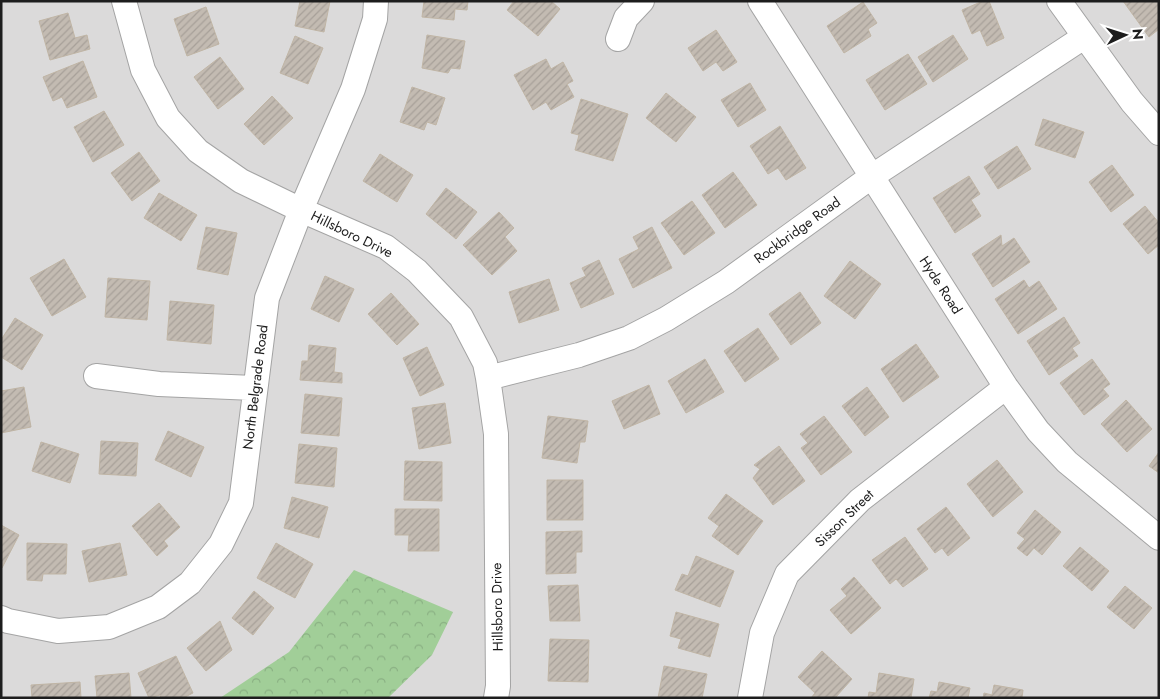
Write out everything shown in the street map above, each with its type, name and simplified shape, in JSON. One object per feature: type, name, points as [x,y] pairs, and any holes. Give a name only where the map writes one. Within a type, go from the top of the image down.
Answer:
[{"type":"street","name":"Hillsboro Drive","points":[[124,1],[143,70],[168,118],[198,151],[241,181],[386,248],[418,271],[461,317],[485,363],[496,434],[498,686],[496,698]]},
{"type":"street","name":"North Belgrade Road","points":[[3,626],[58,631],[109,627],[158,607],[190,583],[221,544],[241,503],[254,388],[267,298],[301,210],[353,89],[375,19],[376,1]]},
{"type":"street","points":[[618,39],[626,18],[642,1]]},
{"type":"street","name":"Hyde Road","points":[[760,1],[1006,387],[1038,431],[1067,462],[1159,538]]},
{"type":"street","points":[[1059,1],[1132,102],[1159,133]]},
{"type":"street","name":"Rockbridge Road","points":[[488,378],[579,355],[629,338],[666,319],[726,282],[871,177],[1084,38]]},
{"type":"street","points":[[96,376],[159,384],[254,388]]},
{"type":"street","name":"Sisson Street","points":[[750,698],[762,633],[787,574],[860,500],[1006,387]]},
{"type":"shaded area","points":[[1,1],[1159,1],[1159,698],[1,698]]},
{"type":"green space","points":[[354,570],[453,612],[432,655],[388,698],[220,698],[289,652]]},
{"type":"building","points":[[300,1],[330,1],[324,32],[295,26]]},
{"type":"building","points":[[424,1],[468,1],[467,10],[455,9],[454,20],[422,17]]},
{"type":"building","points":[[514,1],[551,1],[560,9],[538,36],[507,10]]},
{"type":"building","points":[[983,1],[989,1],[1004,38],[987,46],[980,30],[972,34],[962,10]]},
{"type":"building","points":[[1123,1],[1159,1],[1159,29],[1149,37]]},
{"type":"building","points":[[863,2],[877,23],[868,29],[871,36],[844,53],[827,26]]},
{"type":"building","points":[[206,7],[219,44],[187,56],[174,19]]},
{"type":"building","points":[[68,13],[75,38],[87,35],[90,49],[50,60],[39,21]]},
{"type":"building","points":[[716,30],[737,62],[723,71],[716,62],[703,71],[688,48]]},
{"type":"building","points":[[427,35],[465,41],[460,69],[451,68],[448,73],[422,68]]},
{"type":"building","points":[[953,35],[968,59],[933,82],[918,57]]},
{"type":"building","points":[[295,36],[323,48],[308,84],[280,73]]},
{"type":"building","points":[[908,54],[927,84],[885,110],[866,80]]},
{"type":"building","points":[[220,57],[244,89],[218,109],[194,77]]},
{"type":"building","points":[[546,59],[551,69],[563,62],[573,81],[567,84],[574,97],[551,110],[546,102],[533,110],[514,75]]},
{"type":"building","points":[[83,61],[97,97],[67,108],[62,97],[53,101],[43,77]]},
{"type":"building","points":[[750,83],[766,110],[738,127],[721,100]]},
{"type":"building","points":[[412,87],[445,98],[436,125],[427,122],[424,130],[400,122]]},
{"type":"building","points":[[666,93],[696,117],[676,142],[646,118]]},
{"type":"building","points":[[272,96],[293,118],[264,145],[244,124]]},
{"type":"building","points":[[581,99],[628,114],[613,161],[575,150],[579,135],[571,133]]},
{"type":"building","points":[[104,111],[124,145],[93,162],[74,127]]},
{"type":"building","points":[[1043,119],[1084,132],[1075,158],[1035,145]]},
{"type":"building","points":[[780,126],[806,168],[786,180],[778,168],[768,174],[750,146]]},
{"type":"building","points":[[1017,146],[1031,169],[998,189],[984,167]]},
{"type":"building","points":[[139,152],[160,181],[132,201],[111,173]]},
{"type":"building","points":[[380,154],[413,175],[397,202],[363,181]]},
{"type":"building","points":[[1112,165],[1134,195],[1111,212],[1089,182]]},
{"type":"building","points":[[733,172],[757,205],[725,228],[702,195]]},
{"type":"building","points":[[969,176],[980,194],[971,200],[981,216],[955,233],[933,198]]},
{"type":"building","points":[[446,188],[477,212],[456,239],[426,214]]},
{"type":"building","points":[[159,193],[197,215],[181,241],[144,218]]},
{"type":"building","points":[[692,201],[715,233],[684,255],[661,223]]},
{"type":"building","points":[[1145,206],[1159,223],[1159,245],[1148,254],[1123,224]]},
{"type":"building","points":[[499,212],[514,228],[505,237],[517,251],[492,275],[463,245]]},
{"type":"building","points":[[206,227],[237,233],[228,275],[197,269]]},
{"type":"building","points":[[652,227],[672,268],[633,288],[619,259],[639,249],[633,237]]},
{"type":"building","points":[[1001,235],[1002,246],[1014,238],[1030,262],[993,287],[972,254]]},
{"type":"building","points":[[64,259],[86,297],[52,316],[30,278]]},
{"type":"building","points":[[599,260],[614,294],[581,308],[570,283],[586,276],[582,268]]},
{"type":"building","points":[[850,261],[881,284],[855,319],[824,296]]},
{"type":"building","points":[[325,276],[354,289],[339,322],[311,309]]},
{"type":"building","points":[[108,278],[150,281],[147,320],[105,317]]},
{"type":"building","points":[[549,279],[559,310],[519,323],[509,292]]},
{"type":"building","points":[[1024,280],[1029,288],[1039,281],[1057,309],[1018,334],[995,299]]},
{"type":"building","points":[[800,292],[821,323],[791,345],[769,314]]},
{"type":"building","points":[[391,293],[419,324],[397,345],[368,314]]},
{"type":"building","points":[[170,301],[214,305],[211,344],[167,340]]},
{"type":"building","points":[[1064,317],[1080,343],[1072,348],[1078,356],[1049,375],[1027,341]]},
{"type":"building","points":[[15,318],[43,335],[22,370],[1,357],[1,340]]},
{"type":"building","points":[[758,328],[779,359],[745,382],[724,351]]},
{"type":"building","points":[[916,344],[939,377],[903,402],[881,369]]},
{"type":"building","points":[[309,345],[336,348],[334,372],[342,373],[342,383],[300,380],[302,361],[308,361]]},
{"type":"building","points":[[427,347],[444,385],[420,396],[403,358]]},
{"type":"building","points":[[705,359],[724,392],[686,413],[668,381]]},
{"type":"building","points":[[1092,359],[1110,384],[1103,389],[1109,396],[1084,415],[1060,383]]},
{"type":"building","points":[[649,385],[660,414],[624,429],[612,401]]},
{"type":"building","points":[[24,387],[31,427],[1,433],[1,391]]},
{"type":"building","points":[[867,387],[889,417],[865,436],[842,406]]},
{"type":"building","points":[[305,394],[342,398],[339,436],[301,433]]},
{"type":"building","points":[[1126,400],[1152,429],[1127,452],[1101,424]]},
{"type":"building","points":[[445,403],[451,443],[419,449],[412,408]]},
{"type":"building","points":[[548,416],[588,421],[585,442],[580,442],[577,463],[542,458]]},
{"type":"building","points":[[824,416],[852,452],[821,475],[801,448],[808,443],[800,434]]},
{"type":"building","points":[[168,431],[204,447],[191,477],[155,460]]},
{"type":"building","points":[[101,441],[138,443],[136,476],[99,474]]},
{"type":"building","points":[[41,442],[79,454],[70,483],[32,471]]},
{"type":"building","points":[[299,444],[337,448],[334,487],[295,483]]},
{"type":"building","points":[[779,446],[805,481],[773,505],[753,478],[760,469],[754,465]]},
{"type":"building","points":[[1159,452],[1159,473],[1149,466]]},
{"type":"building","points":[[997,460],[1023,492],[993,517],[967,484]]},
{"type":"building","points":[[405,461],[442,462],[442,501],[404,500]]},
{"type":"building","points":[[547,480],[583,480],[583,520],[547,520]]},
{"type":"building","points":[[726,494],[763,521],[738,555],[712,536],[719,526],[708,518]]},
{"type":"building","points":[[292,497],[328,507],[319,538],[284,528]]},
{"type":"building","points":[[159,503],[180,527],[164,541],[168,546],[157,556],[132,526]]},
{"type":"building","points":[[946,507],[970,538],[948,556],[942,548],[935,553],[917,529]]},
{"type":"building","points":[[395,509],[439,509],[439,551],[408,551],[409,535],[395,535]]},
{"type":"building","points":[[1035,510],[1061,532],[1042,555],[1034,548],[1027,556],[1017,548],[1025,539],[1017,533]]},
{"type":"building","points":[[1,525],[19,535],[2,568],[1,568]]},
{"type":"building","points":[[582,531],[582,552],[576,552],[576,573],[546,574],[546,532]]},
{"type":"building","points":[[905,537],[928,569],[903,587],[896,579],[890,584],[872,560]]},
{"type":"building","points":[[27,543],[67,544],[66,574],[43,574],[42,581],[27,580]]},
{"type":"building","points":[[120,543],[127,575],[89,582],[82,551]]},
{"type":"building","points":[[276,543],[313,564],[295,598],[257,578]]},
{"type":"building","points":[[1080,547],[1109,571],[1092,591],[1063,566]]},
{"type":"building","points":[[696,556],[734,571],[720,607],[675,590],[682,574],[688,576]]},
{"type":"building","points":[[854,577],[881,608],[851,634],[830,610],[847,596],[841,589]]},
{"type":"building","points":[[578,585],[580,621],[550,621],[548,586]]},
{"type":"building","points":[[1125,586],[1152,608],[1134,629],[1107,607]]},
{"type":"building","points":[[254,591],[274,608],[253,635],[232,618]]},
{"type":"building","points":[[676,612],[719,624],[710,657],[678,648],[681,639],[670,636]]},
{"type":"building","points":[[220,621],[232,650],[206,671],[187,648]]},
{"type":"building","points":[[550,639],[589,640],[588,682],[548,681]]},
{"type":"building","points":[[822,651],[852,679],[835,698],[811,698],[815,693],[798,677]]},
{"type":"building","points":[[176,656],[193,693],[183,698],[161,698],[160,695],[149,698],[138,673]]},
{"type":"building","points":[[664,666],[707,674],[702,698],[658,698]]},
{"type":"building","points":[[129,673],[131,698],[97,698],[95,676]]},
{"type":"building","points":[[879,673],[914,679],[911,698],[868,698],[869,692],[876,693]]},
{"type":"building","points":[[80,682],[81,698],[32,698],[31,685]]},
{"type":"building","points":[[939,682],[970,688],[968,698],[929,698],[931,691],[937,692]]},
{"type":"building","points":[[994,685],[1023,690],[1022,698],[983,698],[984,693],[992,695]]}]
